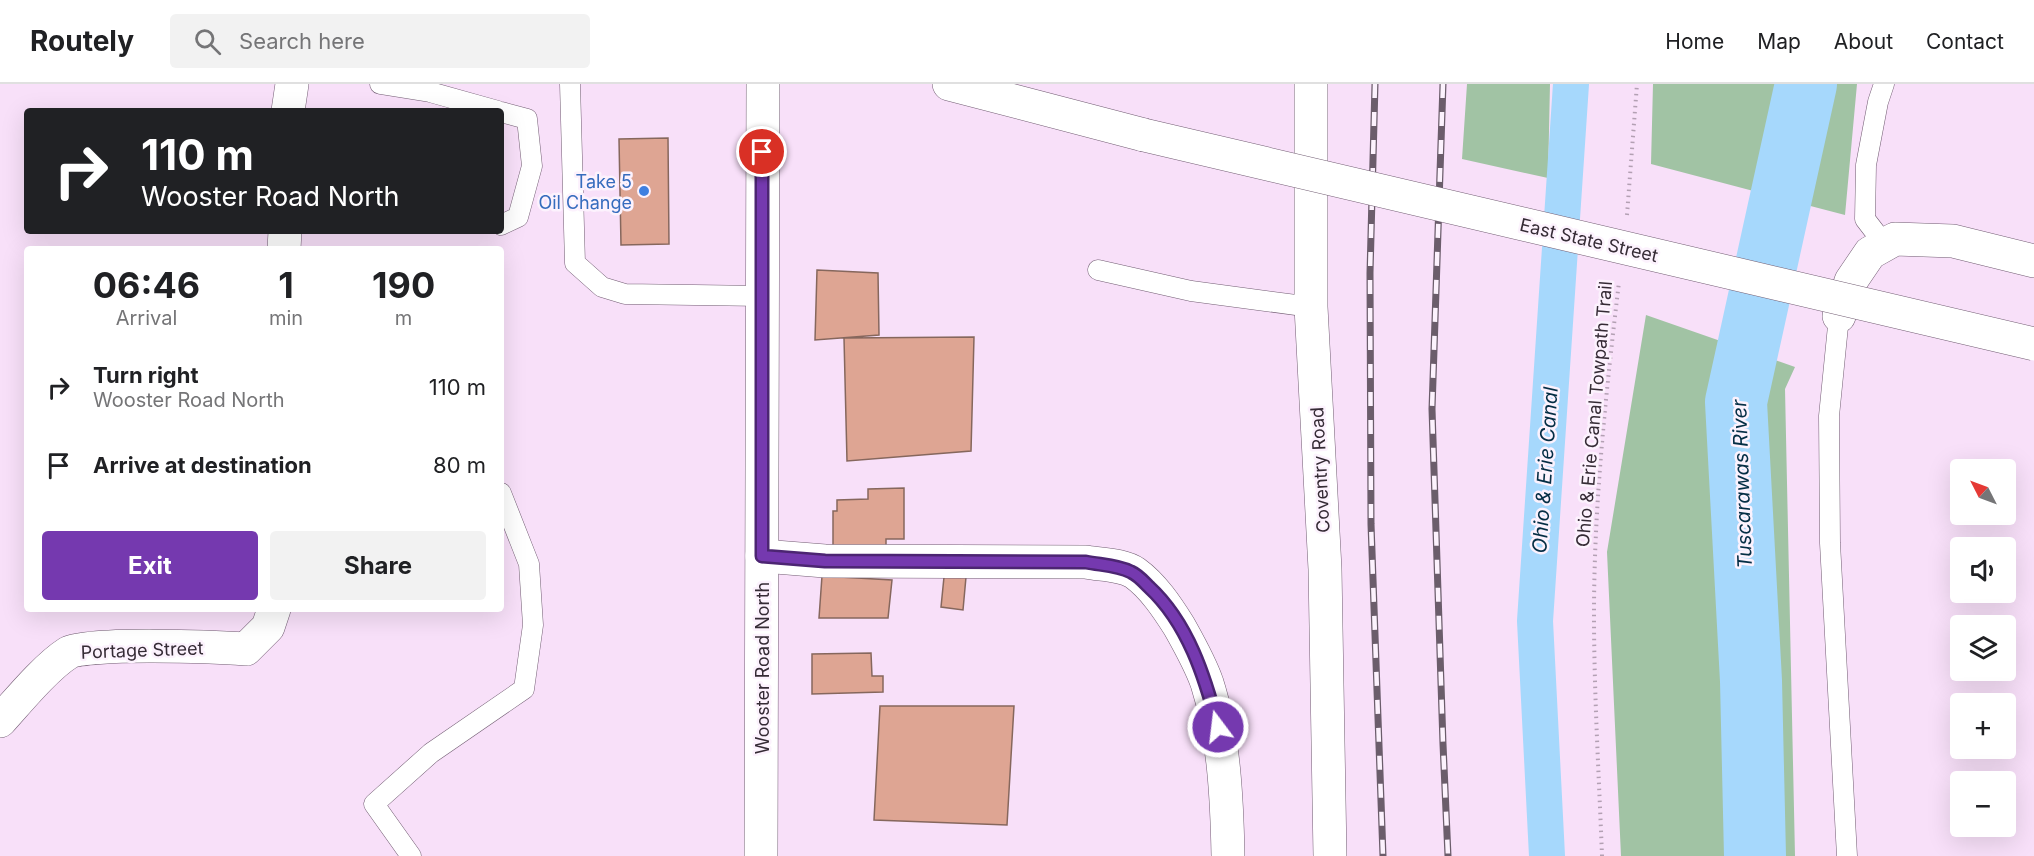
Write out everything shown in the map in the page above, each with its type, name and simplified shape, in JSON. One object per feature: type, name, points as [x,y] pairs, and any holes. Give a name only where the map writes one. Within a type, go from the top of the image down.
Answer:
[{"type":"street","points":[[288,108],[292,84]]},
{"type":"street","name":"Wooster Road North","points":[[761,856],[763,84]]},
{"type":"street","name":"East State Street","points":[[949,84],[1144,135],[2034,344]]},
{"type":"street","name":"Coventry Road","points":[[1311,84],[1311,307],[1325,569],[1330,856]]},
{"type":"street","points":[[1839,316],[1851,281],[1870,254],[1895,239],[1953,241],[2034,261]]},
{"type":"street","points":[[762,556],[825,561],[1086,562],[1122,568],[1134,573],[1154,591],[1170,611],[1194,652],[1206,682],[1218,727],[1228,856]]},
{"type":"street","name":"Portage Street","points":[[0,721],[42,676],[69,652],[104,647],[246,649],[271,618]]},
{"type":"lane","points":[[380,84],[418,87],[490,108]]},
{"type":"lane","points":[[570,84],[575,263],[602,287],[625,294],[763,296]]},
{"type":"lane","points":[[1884,84],[1878,102],[1866,165],[1864,219],[1885,245]]},
{"type":"lane","points":[[504,112],[527,119],[532,166],[518,217],[504,224]]},
{"type":"lane","points":[[1098,270],[1191,291],[1311,307]]},
{"type":"lane","points":[[1839,316],[1829,416],[1830,543],[1847,856]]},
{"type":"lane","points":[[411,856],[374,804],[431,753],[524,689],[533,625],[529,564],[504,501]]},
{"type":"path","points":[[1626,221],[1637,84]]},
{"type":"path","name":"Ohio & Erie Canal Towpath Trail","points":[[1602,856],[1594,615],[1595,545],[1603,428],[1619,278]]},
{"type":"green space","points":[[1467,84],[1550,84],[1548,178],[1462,159]]},
{"type":"green space","points":[[1653,84],[1857,84],[1845,215],[1651,164]]},
{"type":"green space","points":[[1646,315],[1795,367],[1785,389],[1795,856],[1621,856],[1607,552]]},
{"type":"building","name":"Take 5 Oil Change","points":[[668,138],[669,244],[621,245],[619,139]]},
{"type":"building","points":[[817,270],[878,273],[879,335],[815,340]]},
{"type":"building","points":[[974,337],[971,451],[847,461],[844,338]]},
{"type":"building","points":[[904,488],[904,539],[886,539],[886,550],[833,551],[833,511],[837,511],[837,500],[868,499],[868,489]]},
{"type":"building","points":[[822,576],[892,580],[888,618],[819,618]]},
{"type":"building","points":[[944,577],[966,577],[963,610],[941,607]]},
{"type":"building","points":[[871,653],[872,676],[883,676],[883,692],[812,694],[812,654]]},
{"type":"building","points":[[880,706],[1014,706],[1007,825],[874,820]]},
{"type":"waterway","name":"Ohio & Erie Canal","points":[[1547,856],[1535,621],[1571,84]]},
{"type":"waterway","name":"Tuscarawas River","points":[[1755,856],[1751,681],[1736,402],[1806,84]]},
{"type":"railway","points":[[1375,84],[1370,273],[1371,524],[1383,856]]},
{"type":"railway","points":[[1443,84],[1432,409],[1448,856]]},
{"type":"place","name":"Take 5 Oil Change","points":[[644,191]]},
{"type":"route","points":[[762,152],[762,556],[825,561],[1086,562],[1122,568],[1134,573],[1154,591],[1170,611],[1194,652],[1206,682],[1218,727]]}]
